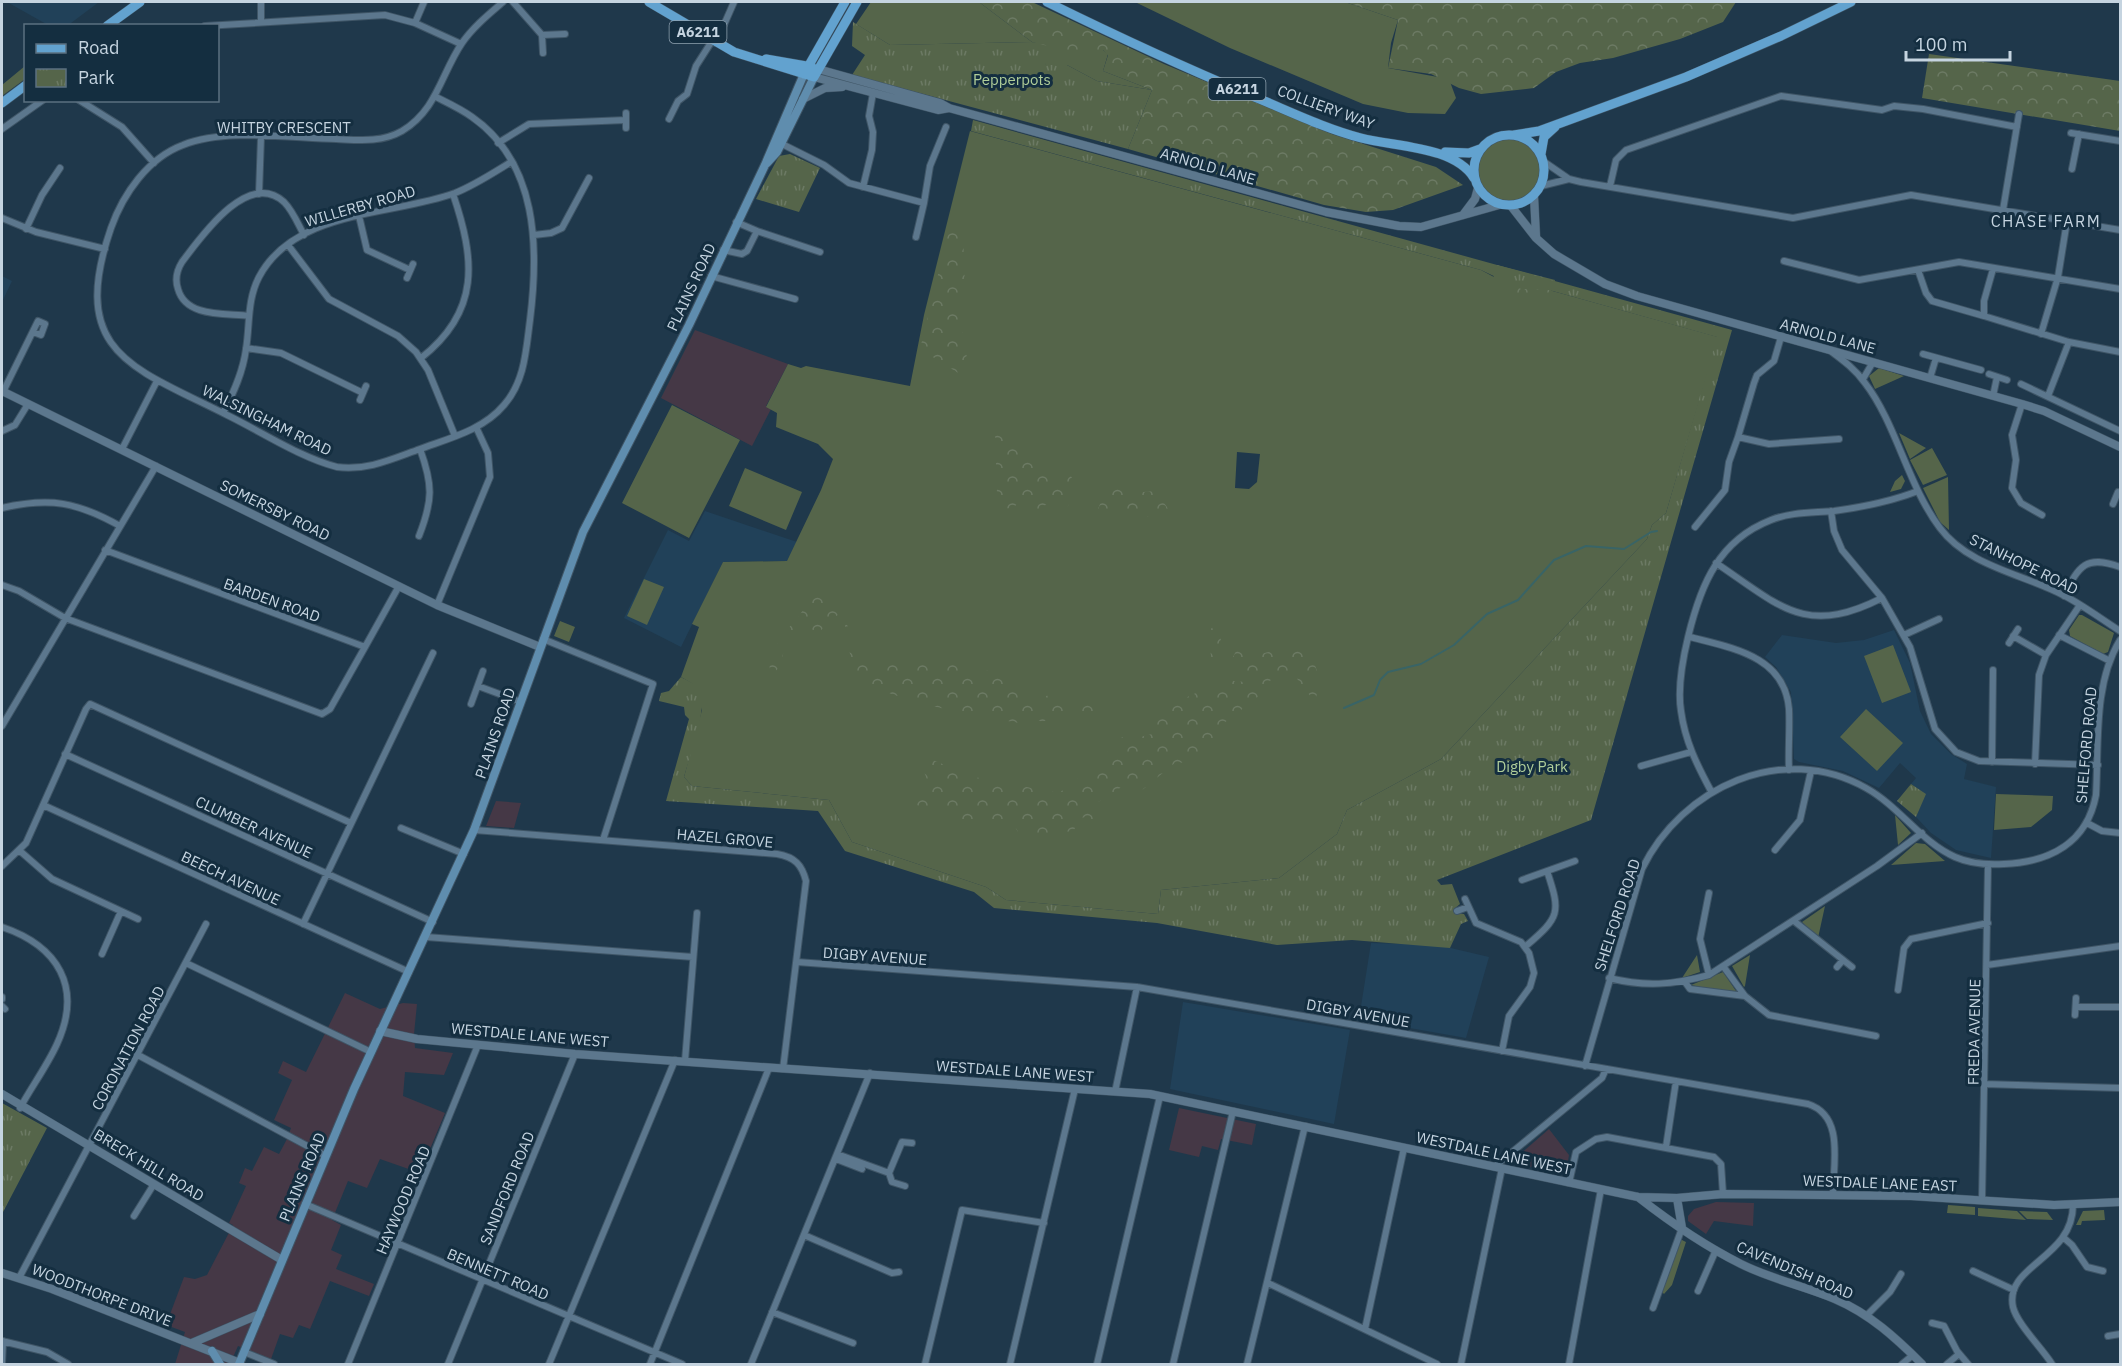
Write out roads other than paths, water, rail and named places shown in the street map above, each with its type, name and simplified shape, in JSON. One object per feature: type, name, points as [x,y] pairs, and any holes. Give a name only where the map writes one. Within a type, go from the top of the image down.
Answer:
[{"type":"main road","points":[[110,24],[140,2]]},
{"type":"main road","name":"A6211","points":[[649,2],[714,42],[749,58],[816,73]]},
{"type":"main road","points":[[806,70],[845,2]]},
{"type":"main road","points":[[816,73],[857,2]]},
{"type":"main road","name":"COLLIERY WAY","points":[[1047,2],[1163,57],[1312,121],[1390,145],[1436,152],[1469,153],[1480,149]]},
{"type":"main road","points":[[1564,120],[1544,137],[1542,158],[1545,174],[1534,196],[1526,202],[1511,206],[1499,205],[1488,199],[1478,188],[1474,178],[1476,159],[1480,149],[1493,138],[1528,134],[1564,120],[1696,73],[1851,2]]},
{"type":"main road","name":"PLAINS ROAD","points":[[778,142],[806,70]]},
{"type":"main road","name":"PLAINS ROAD","points":[[239,1364],[371,1052],[474,830],[583,532],[685,334],[736,222],[816,73]]},
{"type":"main road","points":[[2,103],[24,86]]},
{"type":"main road","points":[[1514,135],[1532,143],[1542,158]]},
{"type":"main road","name":"COLLIERY WAY","points":[[1436,152],[1466,166],[1474,178]]},
{"type":"main road","points":[[212,1351],[220,1365]]},
{"type":"street","points":[[261,2],[261,22]]},
{"type":"street","points":[[415,23],[424,2]]},
{"type":"street","name":"WHITBY CRESCENT","points":[[157,381],[122,358],[109,342],[97,306],[105,249],[113,224],[138,179],[173,149],[196,141],[261,137],[379,139],[411,125],[423,115],[436,97],[461,44],[503,2]]},
{"type":"street","points":[[513,2],[542,35],[543,52]]},
{"type":"street","points":[[669,119],[678,101],[687,94],[696,66],[714,42],[734,2]]},
{"type":"street","points":[[219,25],[377,14],[415,23],[461,44]]},
{"type":"street","points":[[542,35],[565,34]]},
{"type":"street","name":"ARNOLD LANE","points":[[816,73],[873,93],[938,110],[949,108]]},
{"type":"street","name":"ARNOLD LANE","points":[[816,73],[940,103],[949,108],[1365,221],[1420,227],[1499,205]]},
{"type":"street","points":[[803,99],[825,88],[850,86]]},
{"type":"street","points":[[863,187],[872,150],[873,132],[869,116],[873,93]]},
{"type":"street","points":[[1610,186],[1616,160],[1626,150],[1781,96],[1882,110],[1894,106],[1923,109],[2017,127]]},
{"type":"street","name":"WALSINGHAM ROAD","points":[[157,381],[337,467],[370,466],[420,449],[476,427],[505,405],[521,375],[535,277],[534,236],[527,196],[511,162],[498,143],[471,116],[436,97]]},
{"type":"street","points":[[2,129],[41,102]]},
{"type":"street","points":[[82,102],[122,128],[154,163]]},
{"type":"street","points":[[2003,210],[2019,114]]},
{"type":"street","points":[[498,143],[529,124],[626,120]]},
{"type":"street","points":[[916,237],[930,166],[940,147],[946,127]]},
{"type":"street","points":[[2071,133],[2121,141]]},
{"type":"street","points":[[2072,168],[2079,134]]},
{"type":"street","points":[[259,194],[261,137]]},
{"type":"street","points":[[778,142],[824,165],[849,183],[924,203]]},
{"type":"street","points":[[1542,158],[1569,178],[1792,218],[1905,195],[2121,230]]},
{"type":"street","name":"WILLERBY ROAD","points":[[223,413],[235,391],[246,348],[251,297],[259,277],[271,260],[288,245],[304,235],[358,216],[453,194],[511,162]]},
{"type":"street","points":[[26,229],[42,195],[59,169],[66,176]]},
{"type":"street","points":[[1541,186],[1569,178]]},
{"type":"street","points":[[534,236],[562,228],[587,181],[593,187]]},
{"type":"street","points":[[1462,216],[1475,199],[1478,188]]},
{"type":"street","points":[[249,316],[194,309],[179,293],[177,278],[186,257],[233,203],[243,197],[259,194],[273,196],[285,203],[304,235]]},
{"type":"street","points":[[421,358],[451,329],[464,298],[470,249],[453,194]]},
{"type":"street","points":[[1534,196],[1536,238]]},
{"type":"street","name":"ARNOLD LANE","points":[[1511,206],[1536,238],[1554,254],[1605,284],[1671,307],[2022,404],[2044,411],[2121,447]]},
{"type":"street","points":[[358,216],[367,250],[412,267],[407,278]]},
{"type":"street","points":[[2,218],[26,229],[105,249]]},
{"type":"street","points":[[2041,334],[2058,277],[2067,221]]},
{"type":"street","points":[[736,222],[820,252]]},
{"type":"street","points":[[723,250],[742,254],[747,251],[757,231]]},
{"type":"street","points":[[288,245],[329,299],[398,336],[421,358],[454,436]]},
{"type":"street","points":[[1784,261],[1859,280],[1959,262],[2121,289]]},
{"type":"street","points":[[1984,316],[1984,301],[1993,269]]},
{"type":"street","points":[[1918,270],[1926,293],[1932,301],[2069,342],[2121,352]]},
{"type":"street","points":[[711,276],[795,299]]},
{"type":"street","points":[[2,391],[33,332]]},
{"type":"street","points":[[1695,527],[1725,490],[1754,383],[1757,375],[1774,361],[1781,337]]},
{"type":"street","points":[[2048,396],[2069,342]]},
{"type":"street","points":[[246,348],[281,353],[363,393]]},
{"type":"street","name":"STANHOPE ROAD","points":[[1829,350],[1863,379],[1871,391],[1918,491],[1941,530],[1966,551],[1998,568],[2064,596],[2121,631]]},
{"type":"street","points":[[1923,354],[1981,370]]},
{"type":"street","points":[[1930,378],[1936,358]]},
{"type":"street","points":[[1863,379],[1873,362]]},
{"type":"street","points":[[1989,374],[2007,380]]},
{"type":"street","points":[[1993,396],[1997,377]]},
{"type":"street","points":[[122,449],[157,381]]},
{"type":"street","points":[[2021,384],[2121,431]]},
{"type":"street","name":"SOMERSBY ROAD","points":[[2,391],[437,605],[470,620],[542,643]]},
{"type":"street","points":[[2,431],[15,425],[28,404]]},
{"type":"street","points":[[2022,404],[2013,435],[2016,460],[2012,488],[2021,503],[2042,515]]},
{"type":"street","points":[[437,605],[490,477],[488,453],[476,427]]},
{"type":"street","points":[[1738,437],[1769,444],[1839,440]]},
{"type":"street","points":[[420,449],[431,478],[432,491],[429,510],[420,536]]},
{"type":"street","points":[[2,726],[156,466]]},
{"type":"street","points":[[1711,791],[1691,752],[1680,709],[1679,684],[1705,587],[1716,563],[1746,533],[1771,520],[1795,513],[1874,505],[1918,491]]},
{"type":"street","points":[[2,508],[34,502],[63,503],[87,508],[120,526]]},
{"type":"street","points":[[1831,511],[1834,531],[1842,550],[1882,598],[1904,635],[1916,664],[1926,708],[1935,729],[1948,746],[1964,756],[1992,762],[2098,765]]},
{"type":"street","name":"BARDEN ROAD","points":[[105,550],[365,647]]},
{"type":"street","points":[[2064,596],[2079,570],[2090,562],[2102,561],[2121,567]]},
{"type":"street","points":[[1716,563],[1774,603],[1810,616],[1846,614],[1882,598]]},
{"type":"street","points":[[2,585],[19,591],[64,618],[324,713],[330,709],[399,586]]},
{"type":"street","points":[[2034,764],[2039,675],[2046,655],[2080,605]]},
{"type":"street","points":[[1904,635],[1940,619]]},
{"type":"street","points":[[2009,643],[2018,629]]},
{"type":"street","points":[[2059,635],[2110,662]]},
{"type":"street","points":[[2013,636],[2046,655]]},
{"type":"street","points":[[1690,637],[1761,659],[1776,673],[1788,698],[1789,770]]},
{"type":"street","name":"SHELFORD ROAD","points":[[1585,1066],[1634,892],[1647,858],[1675,820],[1711,791],[1755,774],[1789,770],[1811,771],[1850,780],[1866,788],[1898,810],[1936,847],[1955,857],[1988,865],[2028,863],[2052,855],[2070,843],[2087,823],[2094,802],[2101,700],[2110,662],[2121,640]]},
{"type":"street","points":[[542,643],[653,684],[603,840]]},
{"type":"street","points":[[303,924],[433,653]]},
{"type":"street","points":[[471,704],[483,670]]},
{"type":"street","points":[[1992,762],[1994,670]]},
{"type":"street","points":[[478,686],[521,702]]},
{"type":"street","points":[[2,866],[26,843],[90,704],[351,823]]},
{"type":"street","points":[[1641,766],[1691,752]]},
{"type":"street","name":"CLUMBER AVENUE","points":[[65,754],[433,922]]},
{"type":"street","points":[[1775,850],[1800,820],[1811,771]]},
{"type":"street","name":"BEECH AVENUE","points":[[43,805],[409,972]]},
{"type":"street","points":[[2087,823],[2102,831],[2121,833]]},
{"type":"street","points":[[401,828],[464,854]]},
{"type":"street","name":"HAZEL GROVE","points":[[474,830],[777,854],[794,859],[800,864],[806,881],[783,1069]]},
{"type":"street","points":[[1609,978],[1652,986],[1685,982],[1709,975],[1877,866],[1922,833]]},
{"type":"street","points":[[20,850],[52,879],[138,919]]},
{"type":"street","points":[[1522,880],[1575,861]]},
{"type":"street","name":"FREDA AVENUE","points":[[1982,1200],[1988,865]]},
{"type":"street","points":[[1526,946],[1545,930],[1555,913],[1556,896],[1547,871]]},
{"type":"street","points":[[1709,893],[1700,939],[1709,975]]},
{"type":"street","points":[[1465,899],[1474,920],[1480,926],[1515,938],[1526,946],[1534,964],[1532,981],[1509,1016],[1502,1051]]},
{"type":"street","points":[[1457,911],[1468,907]]},
{"type":"street","points":[[102,954],[121,911]]},
{"type":"street","points":[[685,1061],[697,913]]},
{"type":"street","points":[[1794,921],[1852,967]]},
{"type":"street","points":[[1898,990],[1905,948],[1911,939],[1988,923]]},
{"type":"street","name":"CORONATION ROAD","points":[[19,1278],[206,924]]},
{"type":"street","points":[[2,927],[32,940],[44,949],[61,970],[67,987],[66,1016],[62,1032],[21,1106]]},
{"type":"street","points":[[426,937],[693,957]]},
{"type":"street","points":[[1987,965],[2121,946]]},
{"type":"street","points":[[1837,967],[1842,960]]},
{"type":"street","name":"DIGBY AVENUE","points":[[797,962],[1137,987],[1808,1104],[1821,1109],[1833,1127],[1833,1195]]},
{"type":"street","points":[[186,963],[371,1052]]},
{"type":"street","points":[[1723,966],[1745,996],[1769,1015],[1876,1036]]},
{"type":"street","points":[[1890,976],[1899,977]]},
{"type":"street","points":[[1685,982],[1690,989],[1745,996]]},
{"type":"street","points":[[1115,1092],[1137,987]]},
{"type":"street","points":[[2075,1015],[2076,998]]},
{"type":"street","points":[[2076,1008],[2121,1007]]},
{"type":"street","name":"WESTDALE LANE WEST","points":[[381,1031],[408,1038],[575,1054],[870,1073],[1160,1096],[1638,1197]]},
{"type":"street","name":"HAYWOOD ROAD","points":[[348,1365],[478,1045]]},
{"type":"street","points":[[138,1054],[326,1156]]},
{"type":"street","name":"SANDFORD ROAD","points":[[448,1365],[575,1054]]},
{"type":"street","points":[[549,1365],[675,1060]]},
{"type":"street","points":[[650,1365],[769,1068]]},
{"type":"street","points":[[1461,1365],[1498,1167],[1602,1078],[1606,1070]]},
{"type":"street","points":[[751,1365],[870,1073]]},
{"type":"street","points":[[1666,1147],[1676,1081]]},
{"type":"street","points":[[1984,1084],[2121,1088]]},
{"type":"street","points":[[1010,1365],[1075,1089]]},
{"type":"street","name":"BRECK HILL ROAD","points":[[2,1094],[282,1260]]},
{"type":"street","points":[[1097,1365],[1160,1096]]},
{"type":"street","points":[[1173,1365],[1233,1111]]},
{"type":"street","points":[[1247,1365],[1305,1126]]},
{"type":"street","points":[[1569,1183],[1576,1152],[1596,1139],[1607,1137],[1718,1159],[1721,1164],[1723,1194]]},
{"type":"street","points":[[905,1186],[892,1182],[889,1173],[903,1142],[912,1143]]},
{"type":"street","points":[[1365,1329],[1404,1148]]},
{"type":"street","points":[[837,1156],[862,1168]]},
{"type":"street","points":[[837,1156],[889,1173]]},
{"type":"street","points":[[134,1216],[154,1184]]},
{"type":"street","points":[[1569,1365],[1601,1189]]},
{"type":"street","name":"WESTDALE LANE EAST","points":[[1638,1197],[1677,1198],[1723,1194],[1833,1195],[2073,1205],[2121,1202]]},
{"type":"street","name":"CAVENDISH ROAD","points":[[1638,1197],[1716,1250],[1757,1271],[1836,1300],[1866,1316],[1922,1365]]},
{"type":"street","points":[[1653,1308],[1682,1228],[1677,1198]]},
{"type":"street","name":"BENNETT ROAD","points":[[305,1204],[682,1365]]},
{"type":"street","points":[[2052,1365],[2016,1312],[2014,1290],[2024,1274],[2064,1238],[2073,1218],[2073,1205]]},
{"type":"street","points":[[925,1365],[962,1210],[1044,1223]]},
{"type":"street","points":[[804,1235],[892,1272],[899,1272]]},
{"type":"street","points":[[2064,1238],[2072,1245],[2086,1267],[2103,1271]]},
{"type":"street","points":[[1698,1291],[1716,1250]]},
{"type":"street","points":[[1972,1271],[2014,1290]]},
{"type":"street","name":"WOODTHORPE DRIVE","points":[[2,1273],[192,1343],[239,1364]]},
{"type":"street","points":[[1866,1316],[1890,1292],[1901,1274]]},
{"type":"street","points":[[1268,1282],[1437,1365]]},
{"type":"street","points":[[772,1312],[853,1343]]},
{"type":"street","points":[[192,1343],[260,1314]]},
{"type":"street","points":[[1932,1323],[1944,1326],[1959,1354],[1968,1365]]},
{"type":"street","points":[[2108,1336],[2121,1334]]},
{"type":"street","points":[[2,1365],[2,1341],[39,1350],[68,1365]]},
{"type":"street","points":[[244,1352],[274,1365]]},
{"type":"street","points":[[1947,1365],[1959,1354]]},
{"type":"street","points":[[1902,1365],[1913,1355]]},
{"type":"waterway","points":[[1344,708],[1374,695],[1380,680],[1388,672],[1421,664],[1454,645],[1487,614],[1518,600],[1554,560],[1586,546],[1624,549],[1651,532],[1657,531]]},
{"type":"district","name":"CHASE FARM","points":[[2046,221]]},
{"type":"park label","name":"Pepperpots","points":[[1012,79]]},
{"type":"park label","name":"Digby Park","points":[[1532,766]]}]
